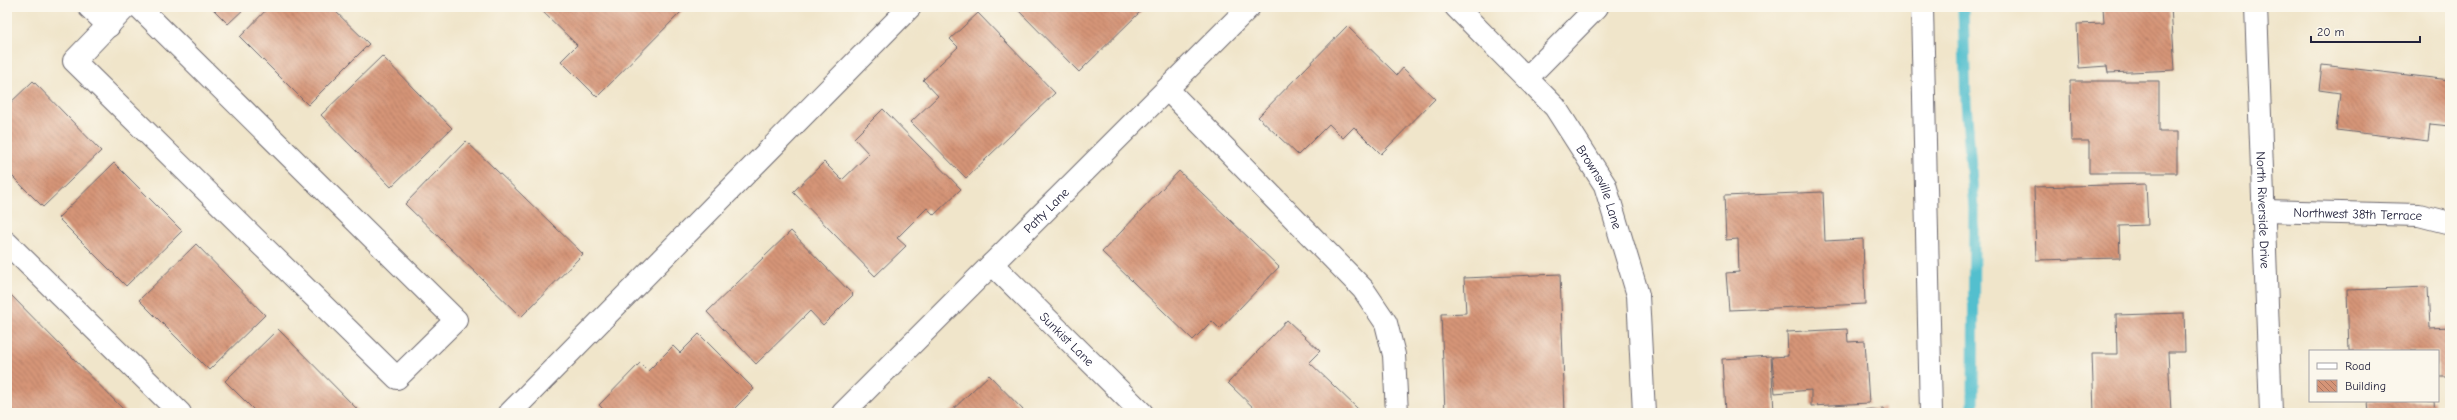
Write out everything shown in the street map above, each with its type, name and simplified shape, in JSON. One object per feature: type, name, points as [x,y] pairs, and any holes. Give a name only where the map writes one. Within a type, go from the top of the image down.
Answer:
[{"type":"street","points":[[89,7],[109,26]]},
{"type":"street","points":[[126,7],[74,61],[397,378],[456,320],[139,7]]},
{"type":"street","points":[[510,413],[910,7]]},
{"type":"street","name":"Patty Lane","points":[[843,413],[1249,7]]},
{"type":"street","name":"Brownsville Lane","points":[[1456,7],[1528,77],[1555,107],[1605,185],[1638,295],[1644,413]]},
{"type":"street","points":[[1528,77],[1597,7]]},
{"type":"street","points":[[1922,7],[1932,413]]},
{"type":"street","name":"North Riverside Drive","points":[[2256,7],[2265,211],[2271,413]]},
{"type":"street","points":[[1167,89],[1363,289],[1386,323],[1394,355],[1397,413]]},
{"type":"street","name":"Northwest 38th Terrace","points":[[2265,211],[2419,215],[2450,223]]},
{"type":"street","points":[[7,243],[180,413]]},
{"type":"street","name":"Sunkist Lane","points":[[992,264],[1142,413]]},
{"type":"building","points":[[211,7],[246,7],[228,24]]},
{"type":"building","points":[[269,7],[331,7],[369,44],[308,105],[240,37]]},
{"type":"building","points":[[538,7],[686,7],[597,97],[561,61],[577,45]]},
{"type":"building","points":[[1015,7],[1145,7],[1079,72]]},
{"type":"building","points":[[2103,7],[2171,7],[2175,70],[2108,73],[2107,66],[2079,68],[2077,24],[2104,23]]},
{"type":"building","points":[[978,13],[1055,93],[966,178],[911,122],[938,96],[923,80],[958,47],[950,39]]},
{"type":"building","points":[[1347,26],[1397,75],[1403,68],[1435,99],[1381,154],[1354,127],[1343,138],[1329,124],[1298,155],[1258,117]]},
{"type":"building","points":[[382,56],[452,128],[391,187],[321,115]]},
{"type":"building","points":[[2322,65],[2450,80],[2450,126],[2430,124],[2428,141],[2336,130],[2340,93],[2319,90]]},
{"type":"building","points":[[33,81],[101,151],[43,207],[7,171],[7,106]]},
{"type":"building","points":[[2070,81],[2159,81],[2159,132],[2177,132],[2177,173],[2089,173],[2089,141],[2071,141]]},
{"type":"building","points":[[883,109],[961,189],[934,215],[927,208],[897,238],[906,246],[875,276],[793,192],[824,162],[842,180],[869,154],[854,138]]},
{"type":"building","points":[[466,141],[583,254],[521,317],[405,204]]},
{"type":"building","points":[[114,163],[182,231],[126,286],[58,218]]},
{"type":"building","points":[[1179,171],[1279,267],[1220,329],[1212,321],[1193,340],[1102,252]]},
{"type":"building","points":[[2146,184],[2148,225],[2119,226],[2120,258],[2036,260],[2034,187]]},
{"type":"building","points":[[1823,192],[1825,241],[1863,239],[1865,304],[1729,310],[1726,273],[1739,272],[1738,239],[1726,240],[1724,196]]},
{"type":"building","points":[[791,231],[853,295],[823,325],[810,311],[756,364],[707,312]]},
{"type":"building","points":[[196,244],[265,315],[209,370],[139,300]]},
{"type":"building","points":[[1560,274],[1565,413],[1445,413],[1441,314],[1466,313],[1464,278]]},
{"type":"building","points":[[2428,287],[2430,328],[2450,327],[2450,377],[2439,377],[2439,350],[2349,350],[2347,290]]},
{"type":"building","points":[[7,291],[127,413],[7,413]]},
{"type":"building","points":[[2184,313],[2185,352],[2168,352],[2171,413],[2094,413],[2092,354],[2117,354],[2116,315]]},
{"type":"building","points":[[1287,320],[1320,351],[1309,362],[1358,409],[1354,413],[1259,413],[1228,383]]},
{"type":"building","points":[[278,329],[361,413],[257,413],[225,381]]},
{"type":"building","points":[[1847,329],[1848,342],[1865,341],[1869,403],[1811,406],[1811,390],[1775,393],[1772,357],[1788,356],[1787,332]]},
{"type":"building","points":[[699,334],[754,389],[730,413],[607,413],[599,405],[640,363],[648,371],[673,346],[680,353]]},
{"type":"building","points":[[1771,356],[1774,413],[1725,413],[1722,359]]},
{"type":"building","points":[[989,375],[1026,413],[950,412]]},
{"type":"building","points":[[2368,402],[2434,402],[2435,413],[2369,413]]},
{"type":"building","points":[[1884,408],[1884,413],[1838,413],[1838,412]]},
{"type":"waterway","points":[[1963,7],[1966,103],[1974,208],[1973,413]]}]
